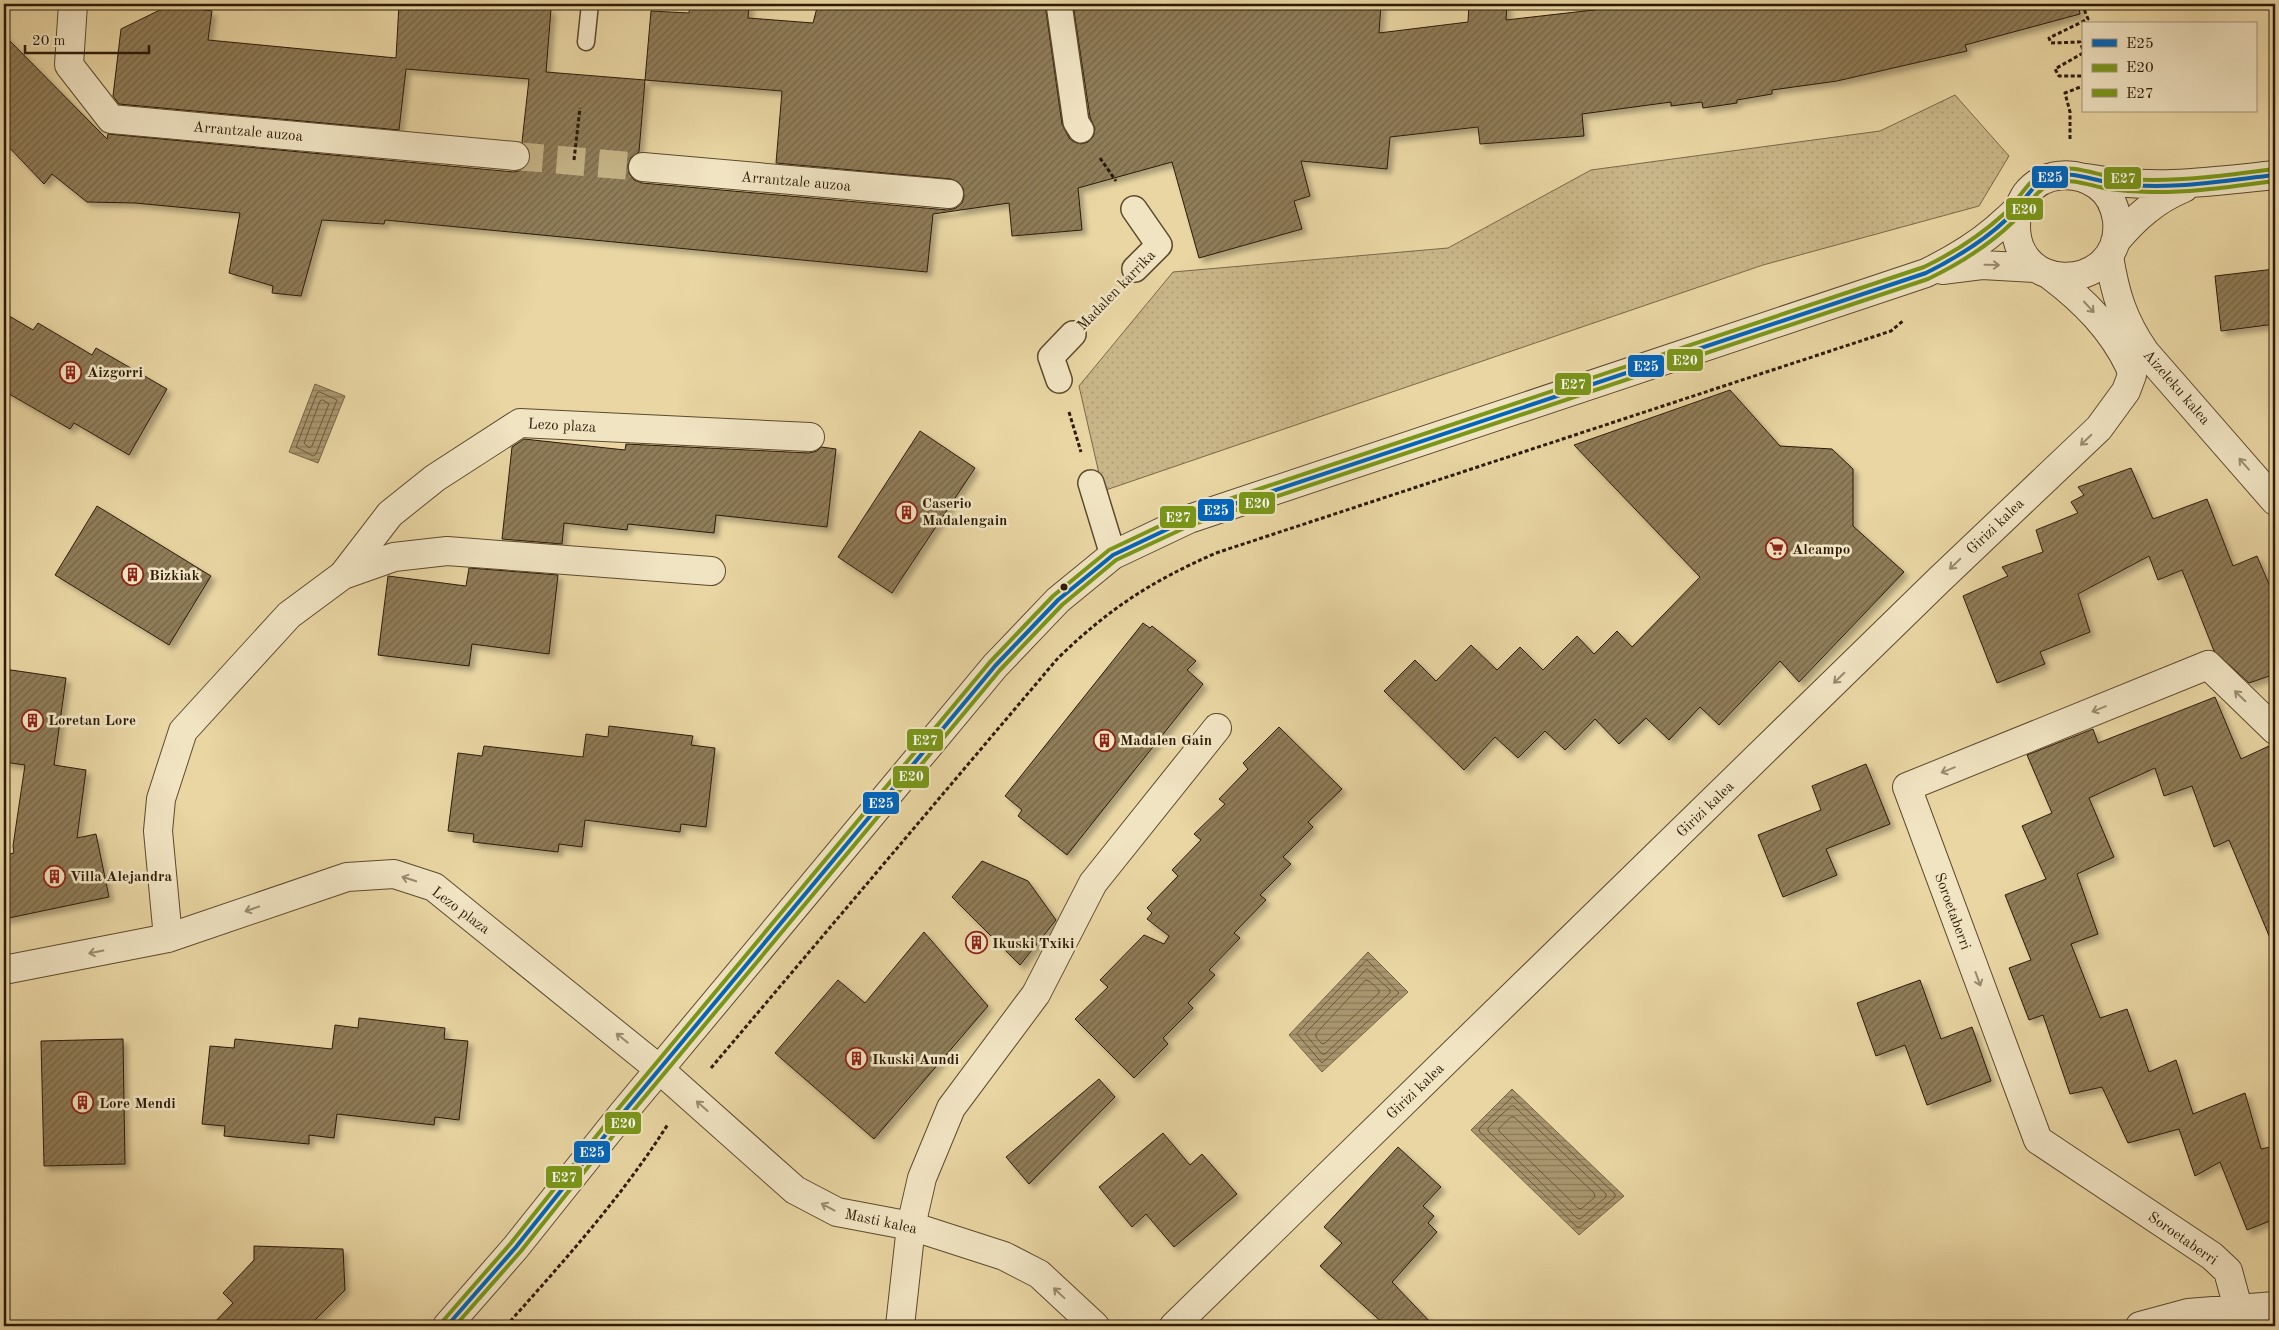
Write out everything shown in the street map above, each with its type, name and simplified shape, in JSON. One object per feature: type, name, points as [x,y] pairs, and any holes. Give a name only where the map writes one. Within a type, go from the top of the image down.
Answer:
[{"type":"street","name":"Arrantzale auzoa","points":[[73,4],[68,65],[111,119],[515,156]]},
{"type":"street","points":[[1058,4],[1076,122],[1081,130]]},
{"type":"street","name":"Arrantzale auzoa","points":[[643,167],[949,194]]},
{"type":"street","points":[[2044,272],[2024,256],[2016,240],[2015,224],[2018,208],[2026,194],[2038,183],[2053,176],[2069,175],[2138,186],[2192,184],[2275,175]]},
{"type":"street","points":[[2085,178],[2099,186],[2110,198],[2116,212],[2118,227],[2112,249]]},
{"type":"street","points":[[1926,273],[1982,265],[2044,272],[2068,278],[2086,274],[2098,266],[2131,223],[2148,208],[2169,194],[2192,184]]},
{"type":"street","points":[[447,1326],[516,1247],[659,1069],[995,666],[1058,600],[1114,555],[1189,519],[1926,273],[1951,261],[1974,246],[2018,208]]},
{"type":"street","name":"Madalen karrika","points":[[1134,209],[1159,245],[1135,269]]},
{"type":"street","name":"Aizeleku kalea","points":[[2112,249],[2112,280],[2119,305],[2135,337],[2275,501]]},
{"type":"street","name":"Girizi kalea","points":[[1174,1326],[1939,580],[2099,428],[2126,392],[2132,375],[2130,367],[2101,320],[2078,296],[2044,272]]},
{"type":"street","name":"Madalen karrika","points":[[1058,380],[1051,357],[1073,334]]},
{"type":"street","name":"Lezo plaza","points":[[168,938],[158,831],[161,799],[183,731],[289,615],[343,575],[390,514],[435,478],[520,423],[810,437]]},
{"type":"street","points":[[1091,483],[1114,555]]},
{"type":"street","name":"Lezo plaza","points":[[343,575],[394,557],[447,551],[711,572]]},
{"type":"street","name":"Soroetaberri","points":[[2238,1308],[2228,1271],[2212,1256],[2038,1140],[1907,787],[2208,665],[2275,730]]},
{"type":"street","points":[[900,1326],[911,1226],[922,1178],[951,1108],[1036,994],[1093,883],[1217,728]]},
{"type":"street","name":"Lezo plaza","points":[[4,970],[168,938],[347,877],[394,874],[434,887],[659,1069]]},
{"type":"street","name":"Masti kalea","points":[[659,1069],[795,1190],[837,1212],[911,1226],[1004,1256],[1039,1274],[1095,1326]]},
{"type":"street","points":[[2140,1326],[2188,1313],[2275,1306]]},
{"type":"lane","points":[[586,42],[590,4]]},
{"type":"path","points":[[2082,4],[2088,19],[2049,38],[2052,43],[2080,42],[2082,48]]},
{"type":"path","points":[[2082,52],[2054,69],[2058,76],[2082,76]]},
{"type":"path","points":[[2070,112],[2065,93],[2082,86]]},
{"type":"path","points":[[574,160],[580,108]]},
{"type":"path","points":[[1081,130],[1134,209]]},
{"type":"path","name":"Madalen karrika","points":[[1073,334],[1135,269]]},
{"type":"path","points":[[506,1326],[559,1266],[644,1161],[689,1095],[1036,682],[1081,636],[1118,605],[1158,581],[1216,553],[1891,331],[1907,317],[1914,296],[1926,273]]},
{"type":"path","points":[[1058,380],[1091,483]]},
{"type":"shaded area","points":[[1955,95],[2009,156],[1979,206],[1763,265],[1103,491],[1079,386],[1173,272],[1448,248],[1591,170],[1880,131]]},
{"type":"water","points":[[315,384],[345,396],[318,463],[289,452]]},
{"type":"water","points":[[1368,952],[1408,992],[1322,1072],[1289,1035]]},
{"type":"water","points":[[1512,1089],[1624,1196],[1579,1235],[1471,1130]]},
{"type":"building","points":[[399,4],[465,4],[551,9],[546,72],[645,80],[651,11],[689,13],[690,4],[749,4],[748,18],[813,23],[818,4],[1045,4],[1062,124],[1069,138],[1081,144],[1088,142],[1093,137],[1095,129],[1090,117],[1073,4],[1381,4],[1379,33],[1468,22],[1469,4],[1507,4],[1506,20],[1646,4],[2078,4],[2080,14],[1965,45],[1967,51],[1837,81],[1772,90],[1772,94],[1737,100],[1737,103],[1703,108],[1702,102],[1671,106],[1671,102],[1582,114],[1584,136],[1480,144],[1478,127],[1390,137],[1387,169],[1301,161],[1310,196],[1294,201],[1302,229],[1199,258],[1172,162],[1078,188],[1082,230],[1012,236],[1009,203],[933,214],[927,272],[385,220],[384,224],[322,220],[301,296],[272,293],[273,286],[229,273],[240,213],[135,203],[87,202],[52,174],[44,184],[4,142],[4,35],[107,139],[108,134],[514,172],[522,170],[528,165],[531,157],[529,149],[522,142],[529,79],[406,69],[399,130],[119,104],[113,96],[121,29],[170,5],[212,11],[208,40],[396,58]],"holes":[[[645,80],[782,91],[776,163],[951,179],[958,182],[963,188],[964,196],[962,203],[956,208],[948,210],[642,183],[634,180],[629,173],[628,165],[631,158],[639,152]]]},
{"type":"building","points":[[2275,269],[2275,324],[2221,331],[2215,276]]},
{"type":"building","name":"Aizgorri","points":[[4,313],[33,330],[38,323],[92,355],[96,348],[167,389],[129,455],[74,423],[70,429],[4,391]]},
{"type":"building","points":[[1730,390],[1780,446],[1832,449],[1853,469],[1853,526],[1904,572],[1799,682],[1780,661],[1719,725],[1700,707],[1669,740],[1646,718],[1619,744],[1595,719],[1565,750],[1545,731],[1518,758],[1495,737],[1464,770],[1384,691],[1415,660],[1436,681],[1471,645],[1497,670],[1520,647],[1543,670],[1577,636],[1594,654],[1617,631],[1632,647],[1700,577],[1574,445]]},
{"type":"building","name":"Caserio Madalengain","points":[[920,431],[975,468],[892,593],[838,557]]},
{"type":"building","points":[[524,439],[625,450],[626,444],[809,453],[817,451],[821,447],[836,449],[827,527],[716,515],[714,533],[628,524],[627,530],[564,523],[562,544],[502,539],[512,447]]},
{"type":"building","points":[[2131,468],[2153,519],[2207,499],[2233,566],[2257,556],[2275,598],[2275,674],[2249,683],[2214,651],[2182,570],[2158,580],[2149,556],[2078,594],[2090,632],[2040,652],[2045,664],[1997,683],[1963,596],[2008,576],[2002,567],[2043,552],[2036,530],[2078,513],[2071,502],[2084,495],[2078,487]]},
{"type":"building","name":"Bizkiak","points":[[97,506],[211,576],[169,645],[55,575]]},
{"type":"building","points":[[469,568],[558,575],[549,654],[472,644],[469,666],[378,655],[388,576],[466,586]]},
{"type":"building","name":"Madalen Gain","points":[[1143,623],[1150,628],[1152,626],[1196,661],[1187,670],[1203,684],[1067,855],[1018,816],[1022,810],[1005,796]]},
{"type":"building","points":[[4,669],[66,678],[54,765],[86,770],[77,838],[96,834],[109,897],[4,919],[4,855],[14,853],[13,846],[25,765],[4,762]]},
{"type":"building","points":[[2215,697],[2241,759],[2269,746],[2275,766],[2275,950],[2229,840],[2214,847],[2192,786],[2164,796],[2155,768],[2089,798],[2114,857],[2077,874],[2098,934],[2071,944],[2100,1018],[2127,1009],[2149,1072],[2176,1060],[2193,1114],[2245,1093],[2261,1149],[2275,1146],[2275,1219],[2247,1230],[2220,1162],[2195,1176],[2179,1129],[2128,1143],[2102,1087],[2070,1094],[2043,1015],[2029,1020],[2009,968],[2031,960],[2005,895],[2046,879],[2022,826],[2052,813],[2027,755],[2093,729],[2098,743]]},
{"type":"building","points":[[609,726],[693,736],[691,745],[715,748],[706,827],[681,824],[680,832],[585,820],[582,847],[559,844],[558,852],[473,842],[474,834],[448,831],[458,753],[482,756],[484,746],[583,757],[586,734],[608,737]]},
{"type":"building","points":[[1279,727],[1342,789],[1308,822],[1313,827],[1283,857],[1291,864],[1260,895],[1266,900],[1234,933],[1240,938],[1209,970],[1215,975],[1188,1003],[1193,1008],[1163,1038],[1168,1044],[1134,1078],[1075,1019],[1108,987],[1100,980],[1144,935],[1164,944],[1169,936],[1147,919],[1152,913],[1147,908],[1178,876],[1172,870],[1201,840],[1194,834],[1225,804],[1219,799],[1248,769],[1243,763]]},
{"type":"building","points":[[1866,764],[1890,824],[1826,849],[1837,875],[1783,897],[1758,835],[1821,810],[1812,786]]},
{"type":"building","points":[[982,861],[1028,881],[1056,920],[1020,965],[952,897]]},
{"type":"building","name":"Ikuski Aundi","points":[[924,932],[988,1006],[874,1139],[775,1053],[838,980],[865,1003]]},
{"type":"building","points":[[1920,980],[1941,1039],[1972,1027],[1991,1081],[1927,1105],[1905,1045],[1876,1056],[1857,1003]]},
{"type":"building","points":[[359,1018],[445,1028],[444,1039],[468,1041],[459,1120],[435,1117],[434,1125],[337,1114],[334,1138],[309,1135],[309,1144],[224,1136],[225,1126],[202,1124],[210,1046],[234,1048],[235,1039],[332,1049],[335,1025],[358,1028]]},
{"type":"building","name":"Lore Mendi","points":[[123,1039],[125,1164],[44,1166],[41,1041]]},
{"type":"building","points":[[1099,1079],[1115,1097],[1029,1184],[1006,1157]]},
{"type":"building","points":[[1163,1133],[1190,1165],[1202,1154],[1237,1194],[1174,1247],[1146,1214],[1132,1227],[1099,1187]]},
{"type":"building","points":[[1398,1147],[1441,1187],[1423,1206],[1434,1216],[1428,1223],[1437,1232],[1392,1282],[1434,1326],[1386,1326],[1320,1266],[1342,1243],[1324,1227]]},
{"type":"building","points":[[254,1246],[343,1249],[345,1290],[309,1326],[211,1326],[233,1303],[223,1293],[254,1260]]},
{"type":"tunnel","points":[[515,156],[643,167]]},
{"type":"transit line","name":"E27","points":[[442,1322],[511,1243],[618,1109],[990,662],[1053,596],[1109,550],[1187,513],[1924,267],[1956,250],[1986,229],[2011,207],[2029,184],[2048,171],[2064,168],[2117,178],[2168,180],[2274,169]]},
{"type":"transit line","name":"E25","points":[[447,1326],[516,1247],[623,1113],[995,666],[1058,600],[1113,555],[1189,519],[1926,273],[1979,242],[2013,213],[2041,181],[2048,178],[2072,175],[2112,183],[2173,186],[2275,175]]},
{"type":"transit line","name":"E20","points":[[455,1326],[521,1251],[628,1117],[1000,670],[1062,605],[1116,560],[1191,525],[1928,279],[1962,261],[1994,239],[2018,217],[2041,190],[2053,183],[2074,181],[2109,189],[2166,192],[2213,189],[2275,181]]},
{"type":"place","name":"Aizgorri","points":[[71,372]]},
{"type":"place","name":"Caserio Madalengain","points":[[906,512]]},
{"type":"place","name":"Alcampo","points":[[1776,549]]},
{"type":"place","name":"Bizkiak","points":[[133,575]]},
{"type":"place","name":"Loretan Lore","points":[[32,720]]},
{"type":"place","name":"Madalen Gain","points":[[1104,740]]},
{"type":"place","name":"Villa Alejandra","points":[[54,876]]},
{"type":"place","name":"Ikuski Txiki","points":[[976,943]]},
{"type":"place","name":"Ikuski Aundi","points":[[856,1059]]},
{"type":"place","name":"Lore Mendi","points":[[83,1103]]}]
